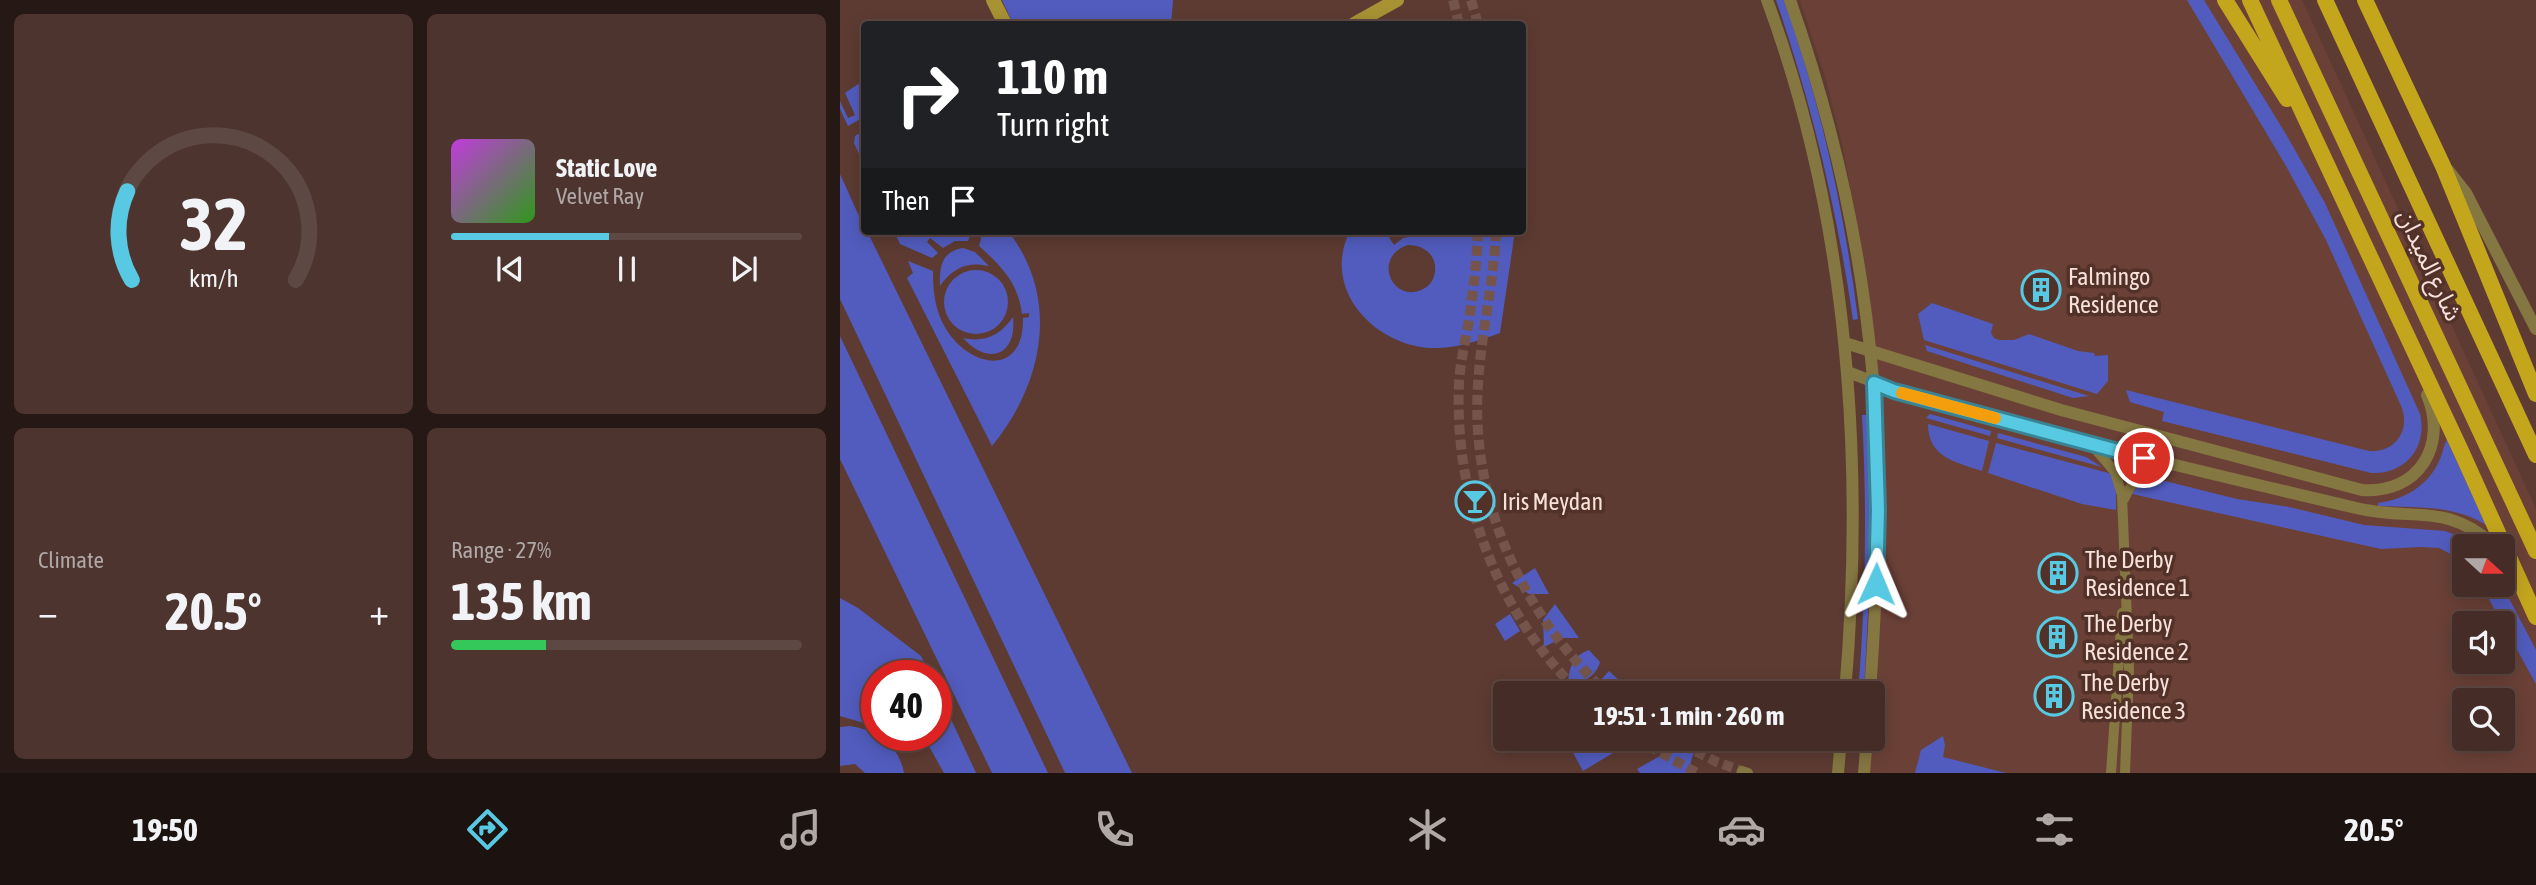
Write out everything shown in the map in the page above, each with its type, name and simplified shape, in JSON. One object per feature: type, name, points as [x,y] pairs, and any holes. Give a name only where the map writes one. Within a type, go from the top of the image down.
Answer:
[{"type":"main road","points":[[993,0],[1003,21]]},
{"type":"main road","points":[[1359,21],[1397,0]]},
{"type":"main road","points":[[2225,0],[2314,137]]},
{"type":"main road","points":[[2250,0],[2410,341],[2497,534]]},
{"type":"main road","name":"شارع الميدان","points":[[2279,0],[2536,551]]},
{"type":"main road","name":"شارع الميدان","points":[[2325,0],[2536,455]]},
{"type":"main road","points":[[2365,0],[2443,166],[2536,394]]},
{"type":"main road","points":[[2515,574],[2536,617]]},
{"type":"street","points":[[1767,0],[1790,69],[1816,169],[1836,271],[1845,343],[1854,491],[1852,605],[1846,681]]},
{"type":"street","points":[[1790,0],[1817,82],[1843,186],[1854,238],[1871,351],[1878,510],[1871,681]]},
{"type":"street","points":[[2443,166],[2466,193],[2536,329]]},
{"type":"street","points":[[1845,343],[2152,435],[2371,491],[2399,485],[2414,474],[2426,460],[2433,442],[2434,414],[2416,368],[2410,341]]},
{"type":"street","points":[[1848,372],[1894,391],[2091,445],[2358,509],[2395,514],[2440,515],[2480,534]]},
{"type":"street","points":[[2091,445],[2115,472],[2123,503],[2129,681],[2125,773]]},
{"type":"street","points":[[2123,503],[2138,478],[2151,470],[2171,464]]},
{"type":"street","points":[[2111,773],[2125,585]]},
{"type":"street","points":[[1838,773],[1840,751]]},
{"type":"street","points":[[1864,773],[1866,751]]},
{"type":"shaded area","points":[[1002,0],[1173,0],[1171,21],[1012,21]]},
{"type":"shaded area","points":[[1776,0],[1784,0],[1820,118],[1846,238],[1858,319],[1853,320],[1831,198],[1812,118]]},
{"type":"shaded area","points":[[1800,0],[2302,0],[2536,509],[2536,773],[1867,773],[1870,751],[1885,751],[1885,681],[1875,681],[1880,619],[1882,538],[1858,230],[1842,143],[1826,80]]},
{"type":"shaded area","points":[[2187,0],[2204,0],[2325,203],[2420,414],[2422,426],[2417,448],[2404,464],[2394,469],[2371,473],[2162,421],[2164,412],[2130,402],[2126,390],[2369,451],[2386,449],[2393,445],[2402,433],[2404,425],[2402,408],[2326,240],[2286,166]]},
{"type":"shaded area","points":[[861,82],[861,119],[848,126],[840,109],[840,101],[848,118],[855,115],[845,93]]},
{"type":"shaded area","points":[[861,132],[861,158],[854,143],[855,136]]},
{"type":"shaded area","points":[[840,174],[861,220],[861,235],[869,235],[1132,773],[1065,773],[840,299]]},
{"type":"shaded area","points":[[896,235],[970,235],[968,241],[955,241],[943,248],[930,238],[927,242],[938,253],[932,258],[900,244]]},
{"type":"shaded area","points":[[982,235],[1011,235],[1025,257],[1035,285],[1040,313],[1039,341],[1033,369],[1010,422],[992,446],[907,278],[913,273],[908,261],[933,271],[934,294],[939,315],[956,342],[981,358],[994,361],[1005,358],[1015,351],[1021,337],[1023,318],[1029,317],[1029,313],[1022,314],[1012,284],[1001,268],[979,246]]},
{"type":"shaded area","points":[[1349,235],[1388,235],[1394,245],[1403,238],[1414,235],[1514,235],[1500,333],[1467,344],[1431,348],[1390,336],[1372,325],[1358,310],[1342,273],[1343,252]],"holes":[[[1408,245],[1424,249],[1434,261],[1433,280],[1423,289],[1403,291],[1390,278],[1391,259],[1397,251]]]},
{"type":"shaded area","points":[[963,248],[975,252],[989,266],[974,264],[961,267],[940,286],[940,272],[946,256]]},
{"type":"shaded area","points":[[976,270],[999,279],[1008,302],[999,325],[976,334],[953,325],[944,302],[953,279]]},
{"type":"shaded area","points":[[1932,303],[1993,324],[1991,333],[1999,340],[2014,340],[2029,334],[2078,351],[2094,353],[2095,356],[2108,355],[2108,381],[2097,394],[1924,340],[1918,314]]},
{"type":"shaded area","points":[[1013,317],[1010,341],[999,353],[982,352],[963,338],[991,336],[1003,329]]},
{"type":"shaded area","points":[[840,336],[1048,773],[992,773],[952,690],[952,660],[937,660],[840,459]]},
{"type":"shaded area","points":[[1925,345],[2089,396],[2073,398],[1927,351]]},
{"type":"shaded area","points":[[1930,414],[1991,431],[1990,436],[1926,418]]},
{"type":"shaded area","points":[[1862,415],[1868,415],[1872,532],[1865,681],[1859,681],[1863,623],[1865,485]]},
{"type":"shaded area","points":[[1928,424],[1989,441],[1982,471],[1953,461],[1938,451],[1929,435]]},
{"type":"shaded area","points":[[1998,433],[2086,457],[2102,467],[1997,438]]},
{"type":"shaded area","points":[[2447,440],[2486,525],[2447,510],[2378,506],[2378,503],[2406,495],[2422,484],[2435,470]]},
{"type":"shaded area","points":[[1996,443],[2112,474],[2116,510],[2082,504],[1988,473]]},
{"type":"shaded area","points":[[2149,477],[2237,499],[2289,507],[2364,525],[2445,531],[2453,534],[2452,555],[2439,548],[2381,549],[2132,494],[2139,484]]},
{"type":"shaded area","points":[[1535,568],[1549,594],[1529,594],[1512,583]]},
{"type":"shaded area","points":[[2488,597],[2508,597],[2536,650],[2536,684],[2515,646],[2515,611],[2495,611]]},
{"type":"shaded area","points":[[840,598],[858,608],[923,660],[861,660],[861,722],[840,716]]},
{"type":"shaded area","points":[[1555,604],[1579,638],[1562,638],[1544,647],[1543,620]]},
{"type":"shaded area","points":[[1510,614],[1520,631],[1505,641],[1495,624]]},
{"type":"shaded area","points":[[1589,650],[1600,662],[1598,668],[1581,681],[1568,681],[1572,663]]},
{"type":"shaded area","points":[[1609,671],[1620,681],[1600,681]]},
{"type":"shaded area","points":[[952,721],[976,773],[944,773],[932,751],[952,751]]},
{"type":"shaded area","points":[[840,727],[861,728],[861,751],[895,751],[904,773],[865,773],[855,764],[840,766]]},
{"type":"shaded area","points":[[1943,736],[1943,757],[2006,773],[1915,773],[1921,750]]},
{"type":"shaded area","points":[[1572,751],[1629,753],[1613,753],[1583,771]]},
{"type":"shaded area","points":[[1668,751],[1694,751],[1688,773],[1640,773],[1637,769]]},
{"type":"tunnel","points":[[1453,0],[1458,21]]},
{"type":"tunnel","points":[[1471,0],[1477,21]]},
{"type":"tunnel","points":[[1478,235],[1472,298],[1459,384],[1459,427],[1464,469],[1473,511],[1504,591],[1551,662],[1569,681]]},
{"type":"tunnel","points":[[1496,235],[1478,384],[1478,428],[1483,471],[1493,512],[1508,553],[1527,591],[1550,628],[1595,681]]},
{"type":"tunnel","points":[[1658,751],[1697,773]]},
{"type":"tunnel","points":[[1695,751],[1742,771]]},
{"type":"slow traffic","points":[[1902,393],[1995,418]]},
{"type":"place","name":"Falmingo Residence","points":[[2041,290]]},
{"type":"place","name":"Iris Meydan","points":[[1475,501]]},
{"type":"place","name":"The Derby Residence 1","points":[[2058,573]]},
{"type":"place","name":"The Derby Residence 2","points":[[2057,637]]},
{"type":"place","name":"The Derby Residence 3","points":[[2054,696]]},
{"type":"route","points":[[1876,584],[1878,510],[1874,383],[1894,391],[2144,458]]}]
